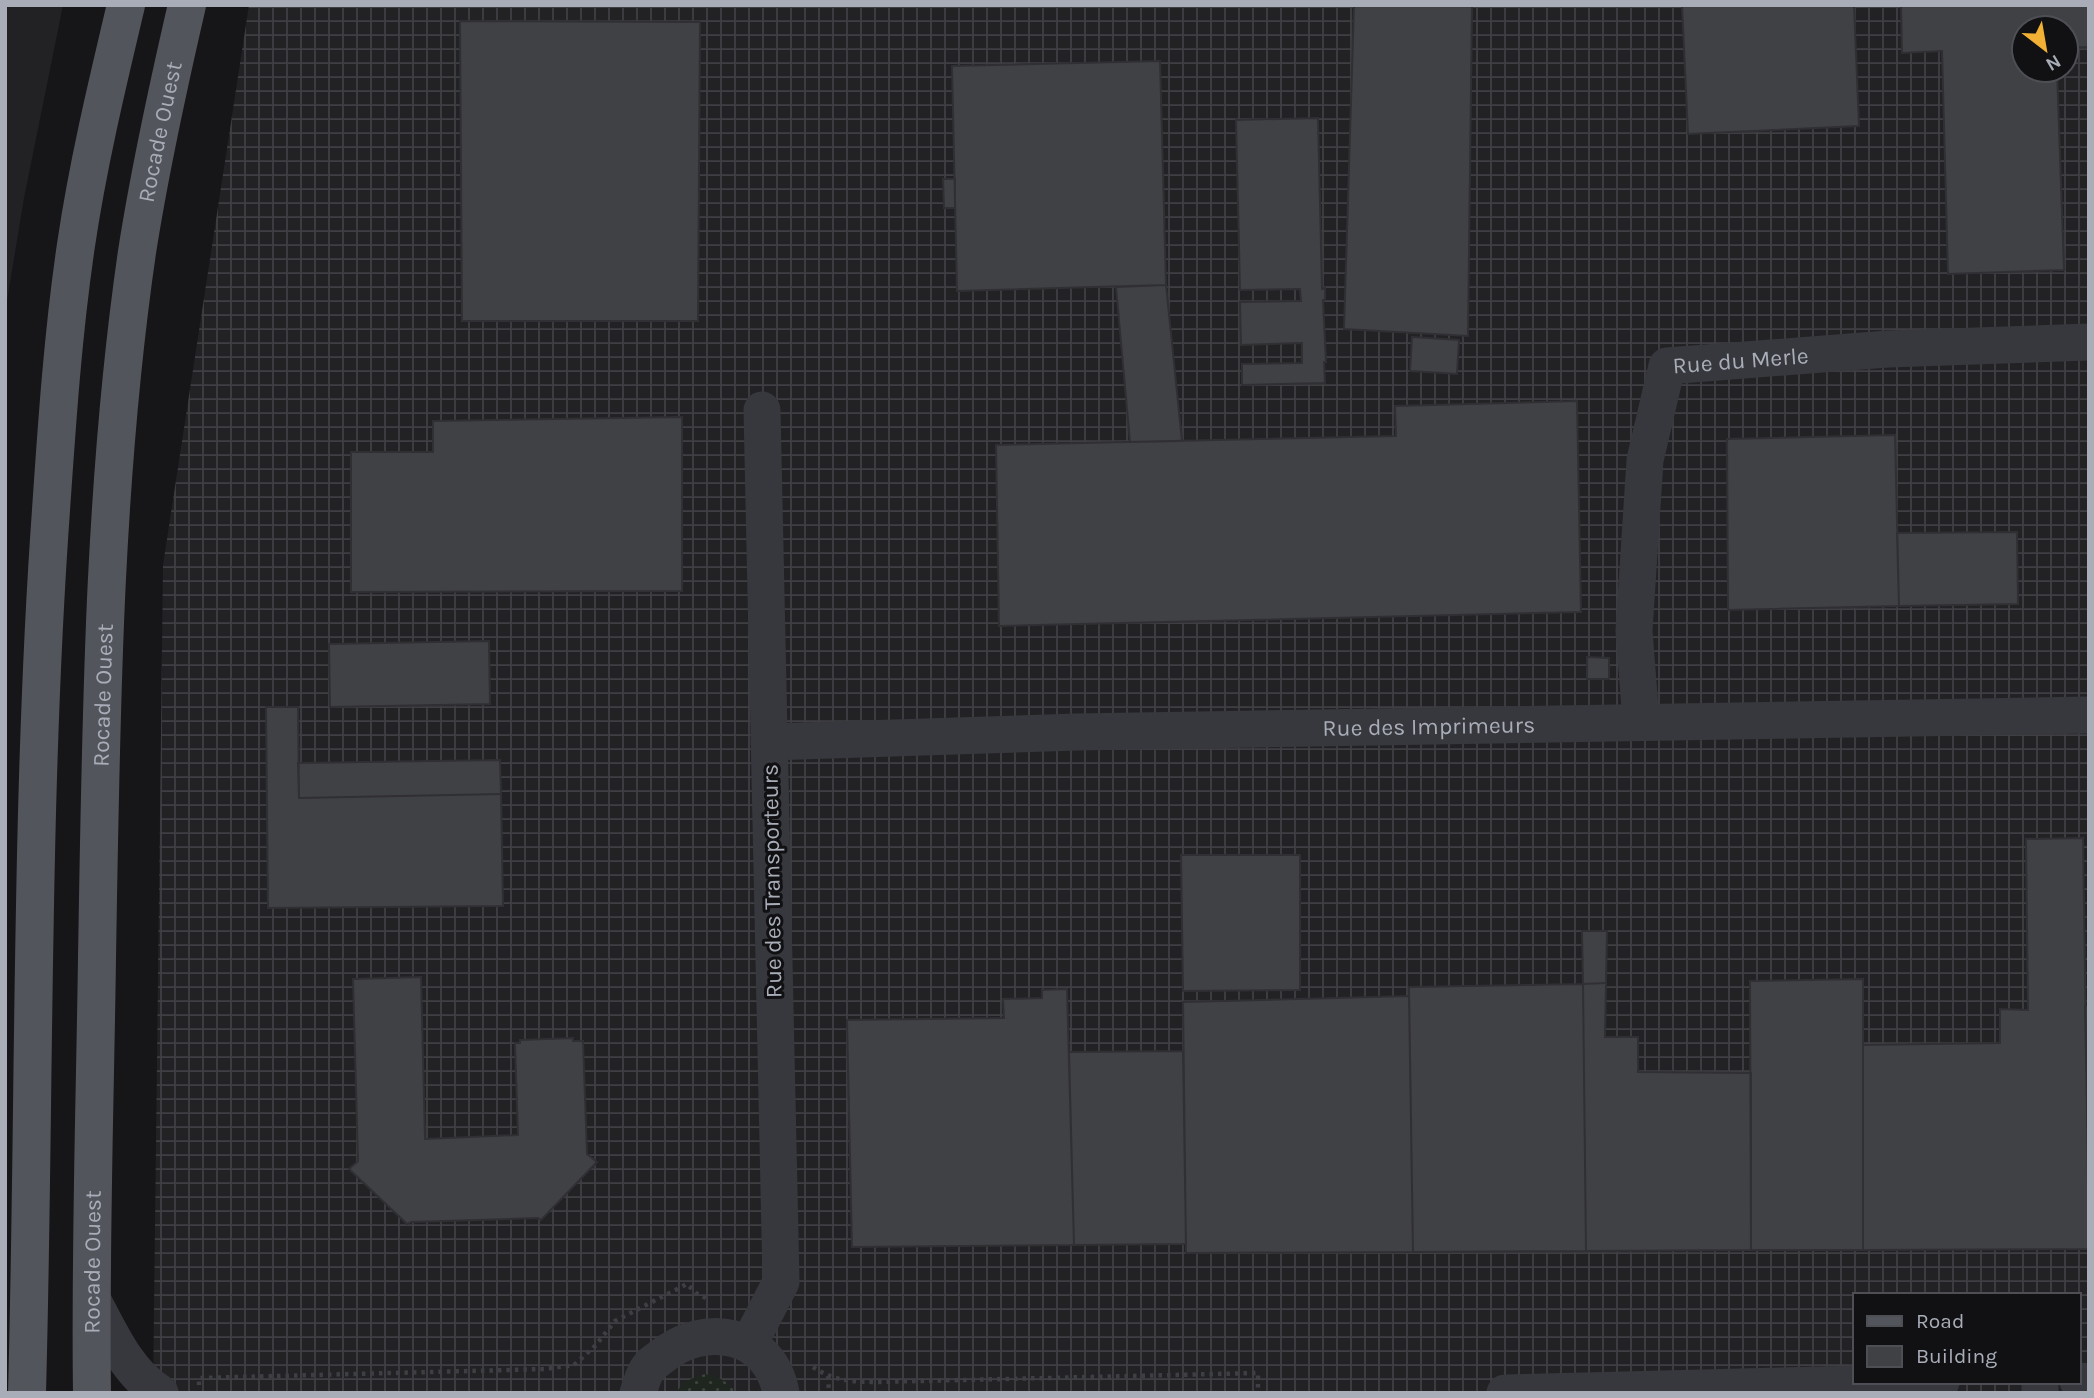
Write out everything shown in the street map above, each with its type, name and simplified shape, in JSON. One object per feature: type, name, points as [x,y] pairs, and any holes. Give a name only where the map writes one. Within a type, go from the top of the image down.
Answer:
[{"type":"main road","points":[[27,1393],[36,841],[44,603],[58,397],[76,245],[99,120],[126,5]]},
{"type":"main road","name":"Rocade Ouest","points":[[92,1393],[99,843],[106,576],[120,397],[137,252],[161,119],[187,5]]},
{"type":"street","name":"Rue du Merle","points":[[1641,721],[1634,631],[1646,460],[1667,366],[1888,349],[2089,342]]},
{"type":"street","name":"Rue des Transporteurs","points":[[749,1344],[781,1282],[762,410]]},
{"type":"street","name":"Rue des Imprimeurs","points":[[769,742],[1090,732],[2089,715]]},
{"type":"street","points":[[92,1300],[123,1355],[150,1387],[160,1393]]},
{"type":"street","points":[[638,1393],[648,1368],[670,1349],[691,1338],[725,1336],[749,1344],[768,1361],[781,1393]]},
{"type":"street","points":[[1505,1393],[1862,1384]]},
{"type":"path","points":[[828,1376],[829,1393]]},
{"type":"shaded area","points":[[5,5],[63,5],[24,198],[5,313]]},
{"type":"shaded area","points":[[249,5],[2089,5],[2089,1393],[153,1393],[163,565]]},
{"type":"shaded area","points":[[705,1374],[723,1380],[736,1393],[676,1393],[688,1380]]},
{"type":"building","points":[[1354,5],[1472,5],[1468,336],[1344,329]]},
{"type":"building","points":[[1682,5],[1854,5],[1859,126],[1688,134]]},
{"type":"building","points":[[1901,5],[2089,5],[2089,47],[2080,47],[2080,14],[2010,14],[2010,84],[2057,84],[2064,270],[1948,274],[1942,51],[1902,53]]},
{"type":"building","points":[[460,21],[700,22],[698,321],[462,321]]},
{"type":"building","points":[[1160,61],[1166,285],[957,291],[952,66]]},
{"type":"building","points":[[1318,118],[1322,289],[1325,288],[1325,383],[1242,385],[1242,364],[1302,363],[1302,343],[1241,345],[1240,302],[1301,301],[1300,289],[1240,290],[1236,120]]},
{"type":"building","points":[[943,179],[955,179],[955,208],[944,208]]},
{"type":"building","points":[[1166,285],[1182,441],[1130,442],[1116,287]]},
{"type":"building","points":[[1412,337],[1459,340],[1457,374],[1410,371]]},
{"type":"building","points":[[1577,401],[1581,612],[999,626],[996,445],[1396,436],[1395,406]]},
{"type":"building","points":[[682,417],[682,591],[351,592],[351,452],[433,452],[433,421]]},
{"type":"building","points":[[1895,435],[1899,606],[1728,610],[1727,439]]},
{"type":"building","points":[[2017,532],[2018,604],[1899,606],[1897,533]]},
{"type":"building","points":[[489,641],[490,704],[330,707],[329,644]]},
{"type":"building","points":[[1587,657],[1609,658],[1609,679],[1587,679]]},
{"type":"building","points":[[266,707],[298,707],[299,798],[501,794],[503,906],[268,908]]},
{"type":"building","points":[[500,760],[501,794],[299,798],[298,763]]},
{"type":"building","points":[[2083,838],[2089,1249],[1863,1250],[1863,1045],[2000,1043],[2000,1009],[2028,1010],[2026,839]]},
{"type":"building","points":[[1181,855],[1300,855],[1300,990],[1183,991]]},
{"type":"building","points":[[1582,931],[1607,931],[1606,983],[1583,984]]},
{"type":"building","points":[[421,977],[425,1139],[518,1135],[515,1043],[520,1043],[520,1040],[573,1038],[573,1041],[583,1041],[587,1154],[597,1162],[541,1220],[407,1224],[349,1169],[358,1161],[353,979]]},
{"type":"building","points":[[1863,979],[1863,1250],[1751,1250],[1750,981]]},
{"type":"building","points":[[1606,983],[1605,1037],[1638,1037],[1638,1072],[1751,1073],[1751,1250],[1586,1251],[1583,984]]},
{"type":"building","points":[[1583,984],[1586,1251],[1413,1252],[1409,987]]},
{"type":"building","points":[[1067,989],[1074,1245],[852,1247],[847,1020],[1004,1018],[1003,999],[1042,998],[1042,990]]},
{"type":"building","points":[[1409,996],[1413,1252],[1186,1253],[1183,1002]]},
{"type":"building","points":[[2085,1006],[2089,1006],[2089,1233],[2087,1108]]},
{"type":"building","points":[[1183,1051],[1186,1244],[1074,1245],[1069,1052]]}]
